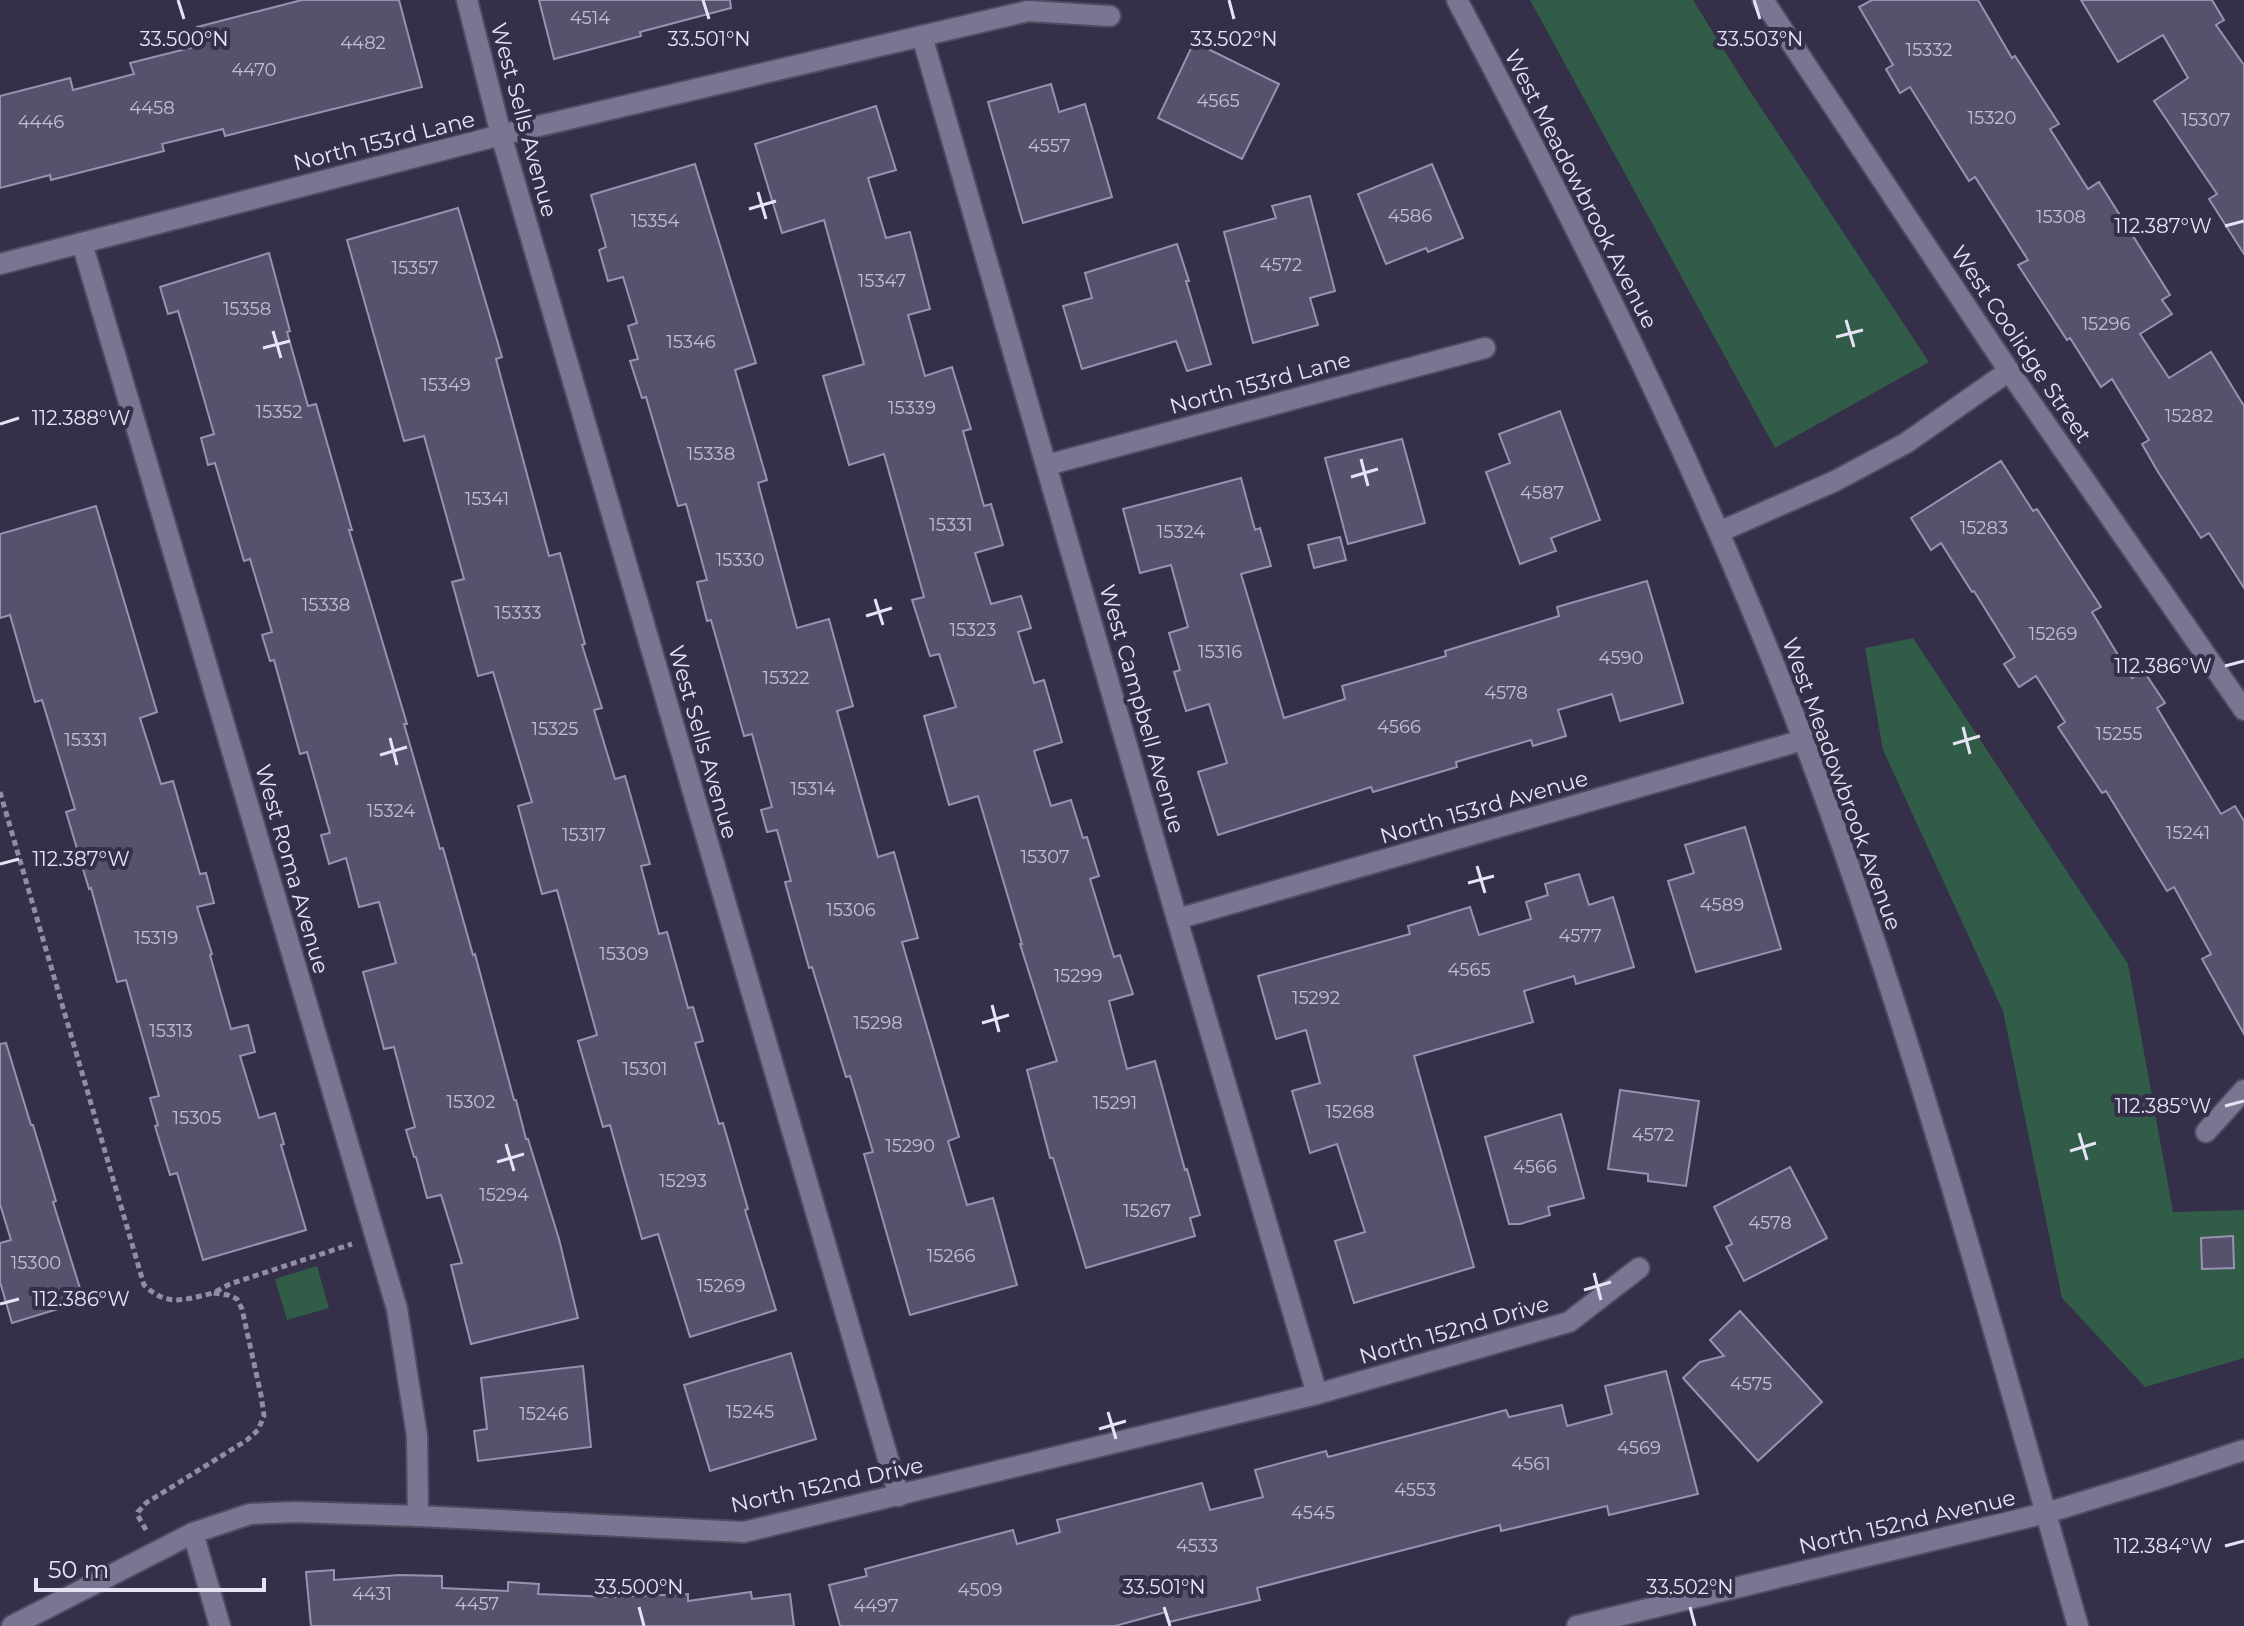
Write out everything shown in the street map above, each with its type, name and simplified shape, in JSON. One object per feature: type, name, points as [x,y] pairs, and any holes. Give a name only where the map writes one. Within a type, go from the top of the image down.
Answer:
[{"type":"street","name":"West Sells Avenue","points":[[467,0],[501,135],[899,1496]]},
{"type":"street","name":"West Meadowbrook Avenue","points":[[1457,0],[1561,197],[1639,356],[1719,532],[1803,740],[1856,885],[1916,1067],[2078,1626]]},
{"type":"street","name":"West Coolidge Street","points":[[1763,0],[2009,371],[2244,710]]},
{"type":"street","name":"North 153rd Lane","points":[[0,264],[501,135],[1028,11],[1110,16]]},
{"type":"street","name":"West Campbell Avenue","points":[[922,36],[1317,1394]]},
{"type":"street","name":"West Roma Avenue","points":[[82,243],[397,1309],[417,1436],[418,1516]]},
{"type":"street","name":"North 153rd Lane","points":[[1047,465],[1485,348]]},
{"type":"street","points":[[1719,532],[1835,481],[1906,443],[2009,371]]},
{"type":"street","name":"North 153rd Avenue","points":[[1177,919],[1803,740]]},
{"type":"street","points":[[2206,1132],[2244,1090]]},
{"type":"street","name":"North 152nd Drive","points":[[9,1626],[193,1533],[250,1514],[296,1512],[418,1516],[744,1532],[1317,1394],[1569,1322],[1639,1268]]},
{"type":"street","name":"North 152nd Avenue","points":[[1577,1626],[2046,1513],[2244,1450]]},
{"type":"street","points":[[193,1533],[220,1626]]},
{"type":"street","points":[[0,1612],[9,1626]]},
{"type":"path","points":[[0,792],[144,1285],[156,1297],[172,1300],[213,1293],[237,1299],[242,1309],[261,1395],[264,1416],[258,1430],[247,1440],[169,1487],[138,1512],[157,1551]]},
{"type":"path","points":[[213,1293],[230,1284],[375,1235]]},
{"type":"green space","points":[[1530,0],[1693,0],[1929,362],[1775,448]]},
{"type":"green space","points":[[1913,638],[2128,964],[2173,1212],[2244,1210],[2244,1358],[2145,1387],[2062,1298],[2003,1011],[1883,750],[1865,648]]},
{"type":"green space","points":[[317,1266],[329,1308],[287,1320],[275,1279]]},
{"type":"building","points":[[302,0],[399,0],[422,87],[225,136],[223,129],[162,144],[164,151],[51,180],[50,175],[0,188],[0,96],[70,78],[73,90],[134,74],[130,63],[202,45],[197,27]]},
{"type":"building","points":[[539,0],[730,0],[731,8],[554,59]]},
{"type":"building","points":[[1872,0],[1978,0],[2012,58],[2015,56],[2059,124],[2050,129],[2088,189],[2099,182],[2170,295],[2162,300],[2172,314],[2140,334],[2169,378],[2211,352],[2244,406],[2244,588],[2209,533],[2201,538],[2158,472],[2142,444],[2149,440],[2112,379],[2101,387],[2070,338],[2067,340],[2018,265],[2028,260],[1975,177],[1969,181],[1910,87],[1900,93],[1886,69],[1893,65],[1859,7]]},
{"type":"building","points":[[2081,0],[2212,0],[2224,20],[2216,25],[2244,65],[2244,254],[2209,199],[2217,194],[2154,101],[2188,78],[2163,35],[2118,62]]},
{"type":"building","points":[[1194,42],[1279,84],[1242,159],[1158,118]]},
{"type":"building","points":[[1051,84],[1059,112],[1085,104],[1112,197],[1023,223],[988,102]]},
{"type":"building","points":[[876,106],[896,170],[868,178],[886,238],[910,232],[930,309],[908,315],[925,376],[952,367],[971,429],[963,431],[984,506],[991,504],[1003,545],[975,553],[991,604],[1021,596],[1031,628],[1018,632],[1034,683],[1044,680],[1062,742],[1034,751],[1051,806],[1071,800],[1083,838],[1087,837],[1099,876],[1090,879],[1114,957],[1120,955],[1133,994],[1109,1001],[1127,1069],[1155,1061],[1200,1215],[1190,1218],[1195,1236],[1086,1268],[1053,1158],[1050,1158],[1027,1070],[1057,1061],[978,796],[949,805],[924,716],[956,707],[939,654],[930,656],[912,600],[924,597],[884,454],[849,465],[823,376],[864,364],[824,220],[782,233],[755,144]]},
{"type":"building","points":[[695,164],[756,363],[735,370],[767,480],[758,483],[797,628],[829,619],[853,706],[837,711],[878,857],[894,852],[918,938],[902,942],[959,1137],[948,1141],[967,1205],[993,1198],[1017,1285],[910,1315],[864,1154],[873,1152],[850,1076],[846,1077],[812,967],[809,968],[785,882],[791,881],[777,830],[767,832],[761,810],[772,807],[752,734],[744,736],[711,620],[707,621],[697,582],[707,580],[686,504],[678,506],[646,397],[642,398],[630,361],[638,359],[628,326],[637,323],[623,277],[608,281],[599,250],[606,247],[591,195]]},
{"type":"building","points":[[1432,164],[1463,238],[1386,264],[1358,194]]},
{"type":"building","points":[[1310,196],[1335,291],[1310,298],[1318,325],[1253,343],[1224,232],[1276,218],[1272,206]]},
{"type":"building","points":[[458,208],[502,357],[496,359],[549,556],[560,553],[585,644],[582,645],[602,708],[594,710],[615,779],[625,776],[650,864],[641,866],[659,934],[667,932],[688,1008],[693,1007],[703,1041],[695,1043],[719,1124],[723,1123],[748,1209],[745,1210],[776,1310],[690,1337],[658,1234],[642,1239],[610,1125],[603,1127],[578,1041],[597,1035],[557,890],[542,894],[518,806],[532,802],[493,672],[478,676],[452,582],[464,579],[424,436],[404,441],[347,240]]},
{"type":"building","points":[[1177,244],[1211,364],[1187,371],[1176,341],[1082,369],[1063,306],[1092,298],[1085,273]]},
{"type":"building","points":[[269,253],[308,406],[316,404],[352,530],[349,530],[407,724],[404,724],[440,849],[443,848],[475,954],[514,1100],[559,1239],[578,1318],[471,1344],[451,1265],[462,1263],[441,1195],[427,1198],[406,1130],[415,1127],[394,1047],[384,1049],[363,972],[396,963],[379,902],[359,907],[346,858],[329,864],[321,835],[330,833],[307,752],[300,754],[274,660],[270,661],[262,635],[272,632],[250,559],[244,561],[215,463],[208,465],[201,438],[214,434],[193,361],[178,311],[168,314],[160,287]]},
{"type":"building","points":[[1560,411],[1600,520],[1551,538],[1556,551],[1520,564],[1486,472],[1510,463],[1499,434]]},
{"type":"building","points":[[1402,439],[1425,523],[1348,544],[1325,458]]},
{"type":"building","points":[[2001,461],[2033,511],[2037,509],[2101,607],[2092,612],[2132,678],[2143,670],[2165,703],[2157,708],[2221,814],[2235,806],[2244,821],[2244,1034],[2202,959],[2211,954],[2174,887],[2167,891],[2106,791],[2102,793],[2058,727],[2065,722],[2036,676],[2019,687],[2004,664],[2015,657],[1974,591],[1941,543],[1931,550],[1911,518]]},
{"type":"building","points":[[1241,478],[1255,530],[1260,528],[1271,566],[1241,574],[1284,718],[1345,699],[1342,686],[1446,656],[1445,651],[1559,616],[1557,607],[1647,581],[1683,703],[1620,721],[1612,694],[1558,710],[1566,736],[1533,746],[1531,740],[1456,762],[1457,767],[1373,792],[1371,787],[1218,835],[1198,772],[1227,763],[1209,704],[1186,711],[1174,672],[1180,670],[1169,633],[1188,627],[1171,565],[1140,573],[1123,509]]},
{"type":"building","points":[[96,506],[157,712],[140,718],[161,784],[173,781],[200,874],[206,873],[214,903],[197,907],[210,955],[231,1029],[248,1025],[255,1052],[240,1056],[259,1118],[275,1113],[306,1230],[203,1260],[177,1173],[170,1175],[155,1126],[158,1125],[150,1098],[159,1096],[126,980],[117,982],[66,812],[75,809],[42,700],[35,702],[10,615],[0,618],[0,534]]},
{"type":"building","points":[[1340,537],[1346,560],[1314,568],[1308,545]]},
{"type":"building","points":[[1745,827],[1781,949],[1696,972],[1668,881],[1694,873],[1685,845]]},
{"type":"building","points":[[1579,874],[1589,905],[1613,897],[1634,967],[1576,984],[1574,976],[1524,991],[1533,1022],[1414,1056],[1474,1267],[1354,1303],[1335,1241],[1365,1232],[1337,1144],[1310,1153],[1292,1091],[1320,1083],[1306,1030],[1276,1039],[1258,976],[1410,934],[1408,926],[1470,907],[1479,935],[1531,919],[1526,902],[1548,895],[1545,884]]},
{"type":"building","points":[[6,1043],[84,1301],[12,1323],[0,1282],[0,1243],[11,1240],[0,1204],[0,1044]]},
{"type":"building","points":[[1620,1090],[1699,1101],[1686,1186],[1648,1181],[1648,1174],[1608,1169]]},
{"type":"building","points":[[1561,1114],[1584,1198],[1548,1207],[1550,1215],[1509,1224],[1485,1137]]},
{"type":"building","points":[[1790,1167],[1827,1238],[1744,1281],[1726,1247],[1732,1244],[1714,1207]]},
{"type":"building","points":[[2233,1236],[2234,1268],[2202,1269],[2201,1238]]},
{"type":"building","points":[[1740,1311],[1822,1402],[1758,1461],[1683,1378],[1700,1362],[1724,1356],[1710,1340]]},
{"type":"building","points":[[791,1353],[816,1439],[710,1471],[684,1385]]},
{"type":"building","points":[[583,1366],[591,1447],[478,1461],[474,1431],[487,1429],[481,1378]]},
{"type":"building","points":[[1666,1371],[1698,1494],[1609,1515],[1607,1506],[1501,1531],[1500,1525],[1257,1588],[1260,1600],[1169,1622],[1166,1612],[1115,1626],[840,1626],[829,1585],[867,1576],[865,1569],[1013,1530],[1017,1544],[1060,1532],[1057,1520],[1202,1483],[1210,1510],[1263,1497],[1255,1470],[1326,1451],[1328,1457],[1506,1410],[1509,1417],[1562,1405],[1567,1426],[1612,1414],[1605,1386]]},
{"type":"building","points":[[334,1570],[334,1580],[399,1575],[442,1576],[442,1588],[508,1591],[508,1582],[539,1584],[538,1594],[610,1597],[688,1594],[688,1601],[751,1592],[752,1599],[790,1594],[794,1626],[311,1626],[306,1572]]}]
